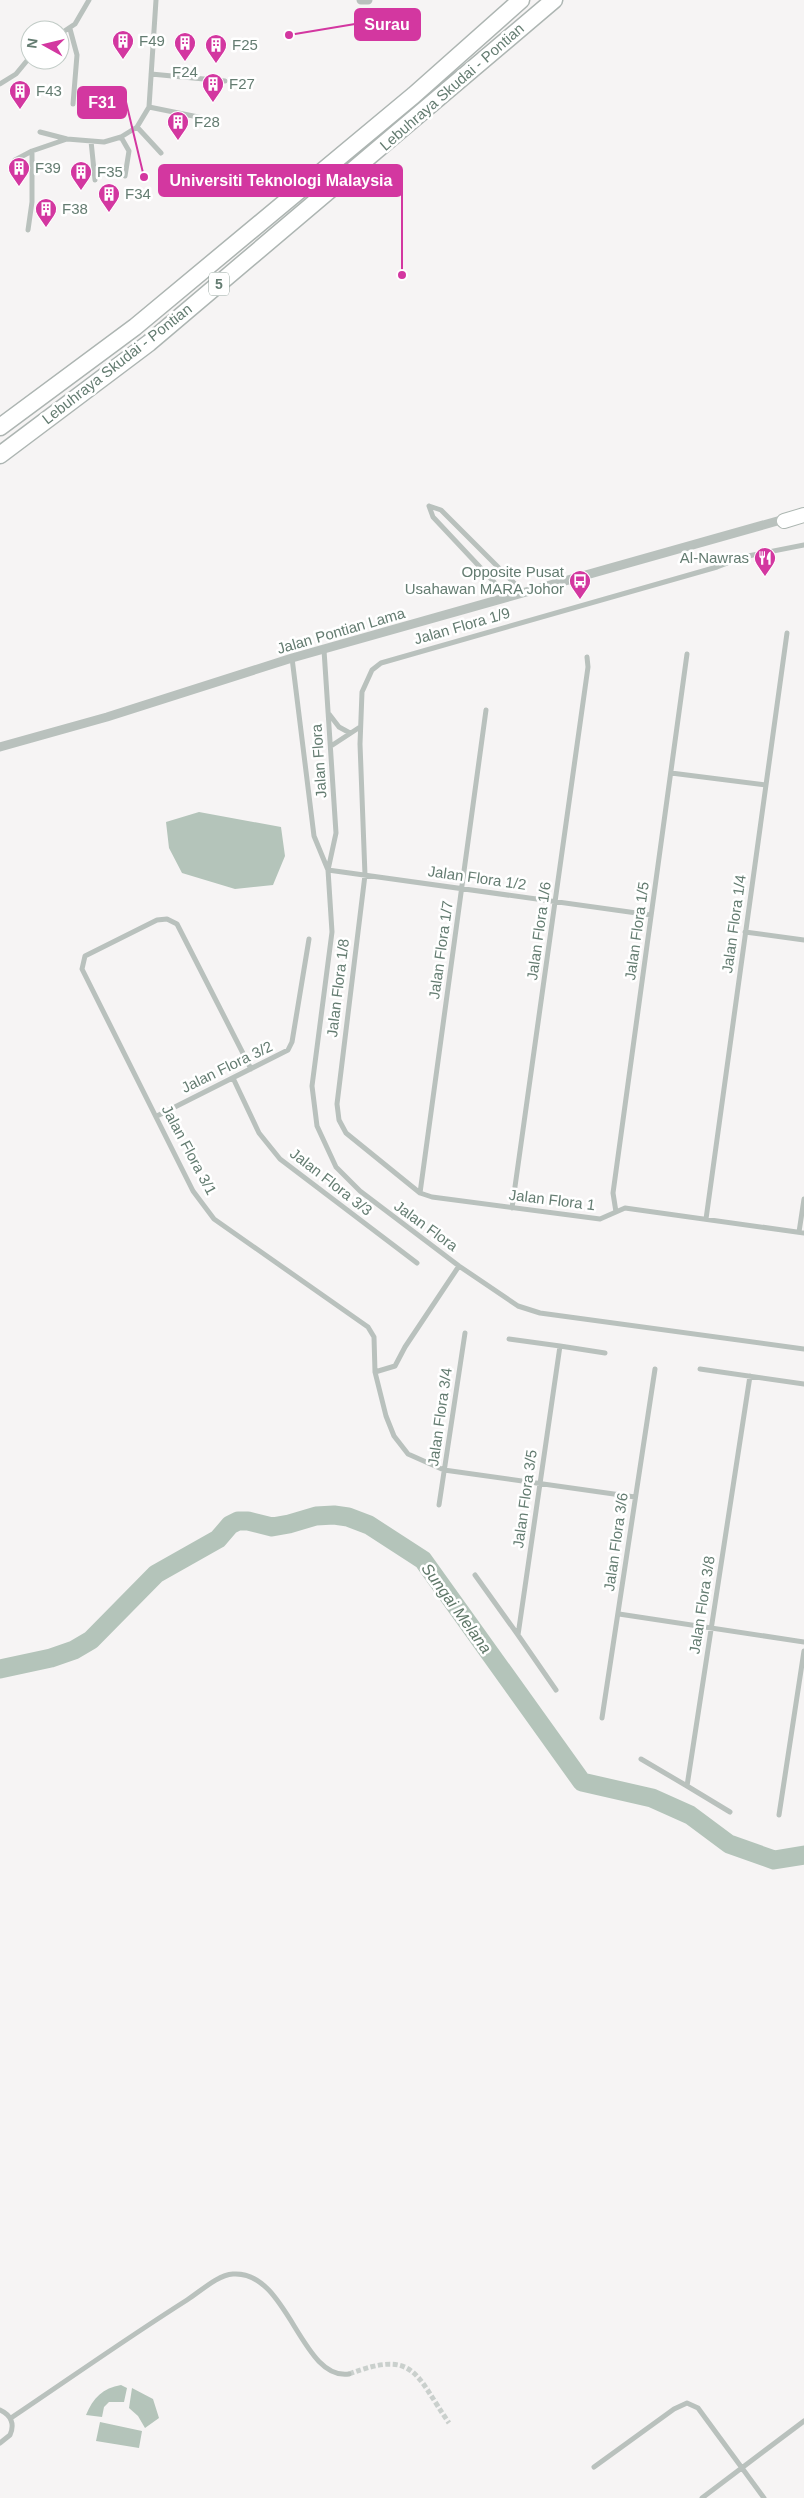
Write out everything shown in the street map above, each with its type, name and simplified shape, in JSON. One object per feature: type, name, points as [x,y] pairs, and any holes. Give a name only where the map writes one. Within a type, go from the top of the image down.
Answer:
[{"type":"highway","name":"Lebuhraya Skudai - Pontian","points":[[0,428],[142,320],[414,95],[520,0]]},
{"type":"highway","name":"Lebuhraya Skudai - Pontian","points":[[0,455],[149,342],[554,0]]},
{"type":"main road","points":[[784,520],[804,515]]},
{"type":"street","points":[[73,104],[77,55],[70,29],[89,0]]},
{"type":"street","points":[[40,132],[67,139],[104,142],[121,138],[137,127],[148,107],[156,0]]},
{"type":"street","points":[[361,0],[368,0]]},
{"type":"street","points":[[0,84],[16,74],[20,69]]},
{"type":"street","points":[[151,74],[225,81]]},
{"type":"street","points":[[148,107],[213,120]]},
{"type":"street","points":[[137,127],[160,152]]},
{"type":"street","points":[[121,138],[129,151],[125,176]]},
{"type":"street","points":[[15,160],[32,151],[67,139]]},
{"type":"street","points":[[91,141],[96,180]]},
{"type":"street","points":[[28,230],[32,202],[32,151]]},
{"type":"street","points":[[509,598],[433,517],[428,506],[441,510],[524,594]]},
{"type":"street","name":"Jalan Pontian Lama","points":[[0,747],[106,717],[292,658],[784,520],[804,510]]},
{"type":"street","name":"Jalan Flora 1/9","points":[[365,875],[360,728],[362,692],[372,670],[381,663],[717,567],[743,557],[804,545]]},
{"type":"street","name":"Jalan Flora 1/4","points":[[706,1219],[787,633]]},
{"type":"street","name":"Jalan Flora","points":[[324,650],[336,833],[328,870],[332,932],[312,1086],[317,1126],[326,1149],[336,1167],[360,1191],[459,1266],[518,1306],[540,1313],[804,1349]]},
{"type":"street","name":"Jalan Flora 1/5","points":[[616,1212],[613,1194],[688,654]]},
{"type":"street","name":"Jalan Flora 1/6","points":[[512,1208],[588,667],[587,657]]},
{"type":"street","name":"Jalan Flora","points":[[292,658],[314,836],[328,870]]},
{"type":"street","name":"Jalan Flora 1/7","points":[[420,1193],[486,710]]},
{"type":"street","points":[[328,711],[335,722],[350,732]]},
{"type":"street","points":[[331,746],[350,732],[360,728]]},
{"type":"street","points":[[671,773],[766,785]]},
{"type":"street","name":"Jalan Flora 1/2","points":[[328,870],[651,915]]},
{"type":"street","name":"Jalan Flora 1/8","points":[[337,1104],[365,875]]},
{"type":"street","name":"Jalan Flora 3/1","points":[[251,1069],[177,924],[167,919],[157,920],[85,956],[82,962],[82,969],[193,1191],[214,1219],[368,1327],[374,1337],[375,1372],[386,1416],[394,1436],[402,1449],[444,1470],[635,1497]]},
{"type":"street","points":[[746,932],[804,940]]},
{"type":"street","name":"Jalan Flora 3/2","points":[[157,1116],[280,1056],[288,1050],[292,1042],[309,940]]},
{"type":"street","name":"Jalan Flora 3/3","points":[[233,1078],[260,1133],[280,1159],[417,1264]]},
{"type":"street","name":"Jalan Flora 1","points":[[337,1104],[338,1120],[346,1133],[420,1193],[432,1197],[600,1219],[625,1208],[802,1233]]},
{"type":"street","points":[[802,1233],[804,1199]]},
{"type":"street","points":[[375,1372],[395,1366],[405,1347],[459,1266]]},
{"type":"street","name":"Jalan Flora 3/4","points":[[439,1505],[465,1332]]},
{"type":"street","points":[[509,1339],[605,1353]]},
{"type":"street","name":"Jalan Flora 3/5","points":[[518,1634],[560,1346]]},
{"type":"street","name":"Jalan Flora 3/6","points":[[602,1718],[655,1369]]},
{"type":"street","points":[[700,1369],[804,1384]]},
{"type":"street","name":"Jalan Flora 3/8","points":[[687,1786],[750,1376]]},
{"type":"street","points":[[475,1575],[556,1690]]},
{"type":"street","points":[[619,1614],[804,1642]]},
{"type":"street","points":[[779,1815],[804,1651]]},
{"type":"street","points":[[641,1760],[730,1812]]},
{"type":"street","points":[[11,2418],[177,2306],[224,2276],[234,2274],[250,2277],[267,2287],[321,2364],[338,2374],[349,2374]]},
{"type":"street","points":[[594,2467],[674,2409],[687,2403],[698,2408],[764,2498]]},
{"type":"street","points":[[0,2410],[11,2418],[13,2424],[10,2435],[0,2443]]},
{"type":"street","points":[[702,2498],[804,2421]]},
{"type":"shaded area","points":[[199,812],[281,827],[285,856],[273,885],[235,889],[182,873],[169,848],[166,822]]},
{"type":"shaded area","points":[[121,2385],[127,2388],[124,2402],[109,2402],[104,2407],[102,2417],[86,2415],[99,2395],[115,2386]]},
{"type":"shaded area","points":[[132,2388],[153,2399],[159,2418],[145,2428],[138,2416],[129,2408]]},
{"type":"shaded area","points":[[100,2422],[142,2431],[139,2448],[96,2441]]},
{"type":"waterway","name":"Sungai Melana","points":[[0,1669],[51,1658],[74,1650],[91,1640],[156,1574],[218,1539],[230,1525],[238,1521],[248,1521],[272,1527],[316,1516],[334,1515],[348,1517],[369,1525],[423,1560],[582,1782],[652,1798],[690,1815],[729,1844],[774,1860],[804,1855]]},
{"type":"tunnel","points":[[349,2374],[388,2364],[401,2366],[411,2371],[420,2379],[449,2423]]},
{"type":"place","name":"Surau","points":[[289,35]]},
{"type":"place","name":"F49","points":[[123,60]]},
{"type":"place","name":"F24","points":[[185,62]]},
{"type":"place","name":"F25","points":[[216,64]]},
{"type":"place","name":"F27","points":[[213,103]]},
{"type":"place","name":"F43","points":[[20,110]]},
{"type":"place","name":"F28","points":[[178,141]]},
{"type":"place","name":"F31","points":[[144,177]]},
{"type":"place","name":"F39","points":[[19,187]]},
{"type":"place","name":"F35","points":[[81,191]]},
{"type":"place","name":"F34","points":[[109,213]]},
{"type":"place","name":"F38","points":[[46,228]]},
{"type":"place","name":"Universiti Teknologi Malaysia","points":[[402,275]]},
{"type":"place","name":"Al-Nawras","points":[[765,577]]},
{"type":"place","name":"Opposite Pusat Usahawan MARA Johor","points":[[580,600]]}]
